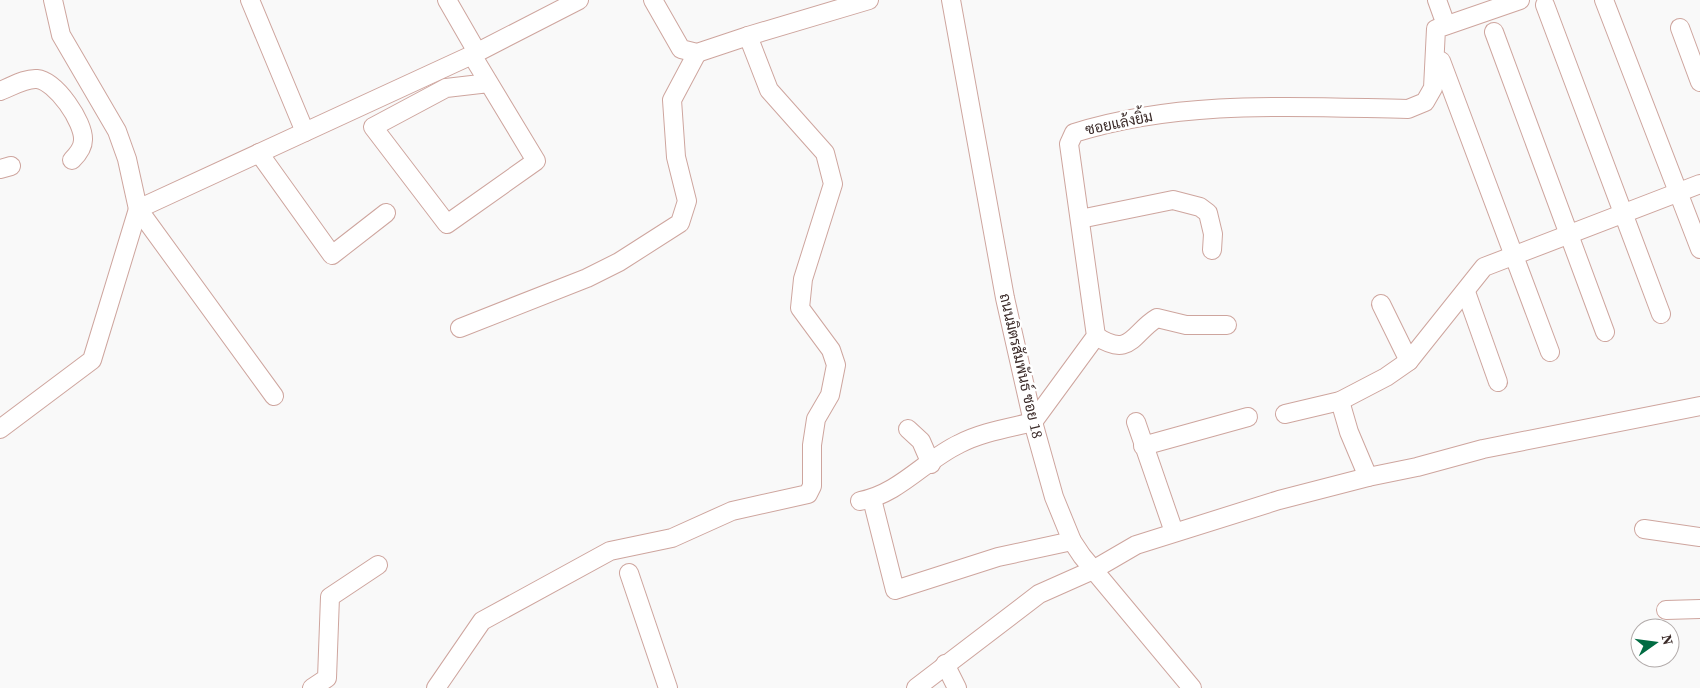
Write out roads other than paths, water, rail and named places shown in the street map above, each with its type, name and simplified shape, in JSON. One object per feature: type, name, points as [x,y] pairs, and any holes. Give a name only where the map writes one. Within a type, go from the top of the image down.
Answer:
[{"type":"street","points":[[53,0],[61,35],[117,131],[127,159],[138,209],[274,396]]},
{"type":"street","points":[[250,0],[305,132]]},
{"type":"street","points":[[447,0],[489,83],[536,161],[448,224],[373,127],[446,88],[489,83]]},
{"type":"street","points":[[0,429],[92,360],[138,209],[474,53],[579,0]]},
{"type":"street","points":[[654,0],[681,49],[697,53],[869,0]]},
{"type":"street","name":"ถนนมิตรสัมพันธ์ ซอย 18","points":[[951,0],[1005,298],[1033,422],[1054,497],[1072,541],[1093,570],[1192,688]]},
{"type":"street","points":[[1437,0],[1446,26],[1520,0]]},
{"type":"street","points":[[1604,0],[1700,249]]},
{"type":"street","points":[[1545,5],[1661,314]]},
{"type":"street","name":"ซอยแล้งยิ้ม","points":[[1096,336],[1069,144],[1074,133],[1101,124],[1145,116],[1241,107],[1408,109],[1425,102],[1430,96],[1433,88],[1436,30],[1446,26]]},
{"type":"street","points":[[1700,44],[1680,28],[1700,82]]},
{"type":"street","points":[[1494,32],[1605,332]]},
{"type":"street","points":[[436,688],[482,621],[610,552],[672,538],[732,510],[808,494],[812,486],[812,445],[816,419],[830,395],[836,365],[830,350],[800,308],[804,279],[833,184],[825,153],[770,90],[748,36]]},
{"type":"street","points":[[460,328],[587,278],[619,262],[680,223],[687,201],[676,157],[672,100],[697,53]]},
{"type":"street","points":[[1441,61],[1515,254],[1550,352]]},
{"type":"street","points":[[0,91],[35,79],[44,81],[54,88],[68,105],[83,135],[81,149],[72,160]]},
{"type":"street","points":[[259,153],[332,255],[386,213]]},
{"type":"street","points":[[1286,414],[1340,401],[1386,377],[1409,361],[1466,292],[1484,267],[1700,184]]},
{"type":"street","points":[[1080,219],[1173,200],[1200,207],[1208,213],[1213,234],[1212,250]]},
{"type":"street","points":[[1466,292],[1498,382]]},
{"type":"street","points":[[1381,304],[1409,361]]},
{"type":"street","points":[[1072,541],[998,557],[895,590],[866,500],[931,464],[958,444],[982,435],[1033,422],[1096,336],[1107,343],[1123,345],[1138,337],[1148,323],[1158,318],[1186,325],[1227,326]]},
{"type":"street","points":[[1340,401],[1348,432],[1368,477]]},
{"type":"street","points":[[916,688],[1039,594],[1093,570],[1136,545],[1278,500],[1368,477],[1417,467],[1483,449],[1700,406]]},
{"type":"street","points":[[1142,446],[1248,416]]},
{"type":"street","points":[[1136,422],[1142,446],[1174,532]]},
{"type":"street","points":[[908,429],[921,441],[931,464]]},
{"type":"street","points":[[1644,529],[1700,537]]},
{"type":"street","points":[[312,688],[326,678],[330,596],[378,565]]},
{"type":"street","points":[[629,573],[668,688]]},
{"type":"street","points":[[1666,610],[1700,610]]},
{"type":"street","points":[[945,664],[957,688]]}]
